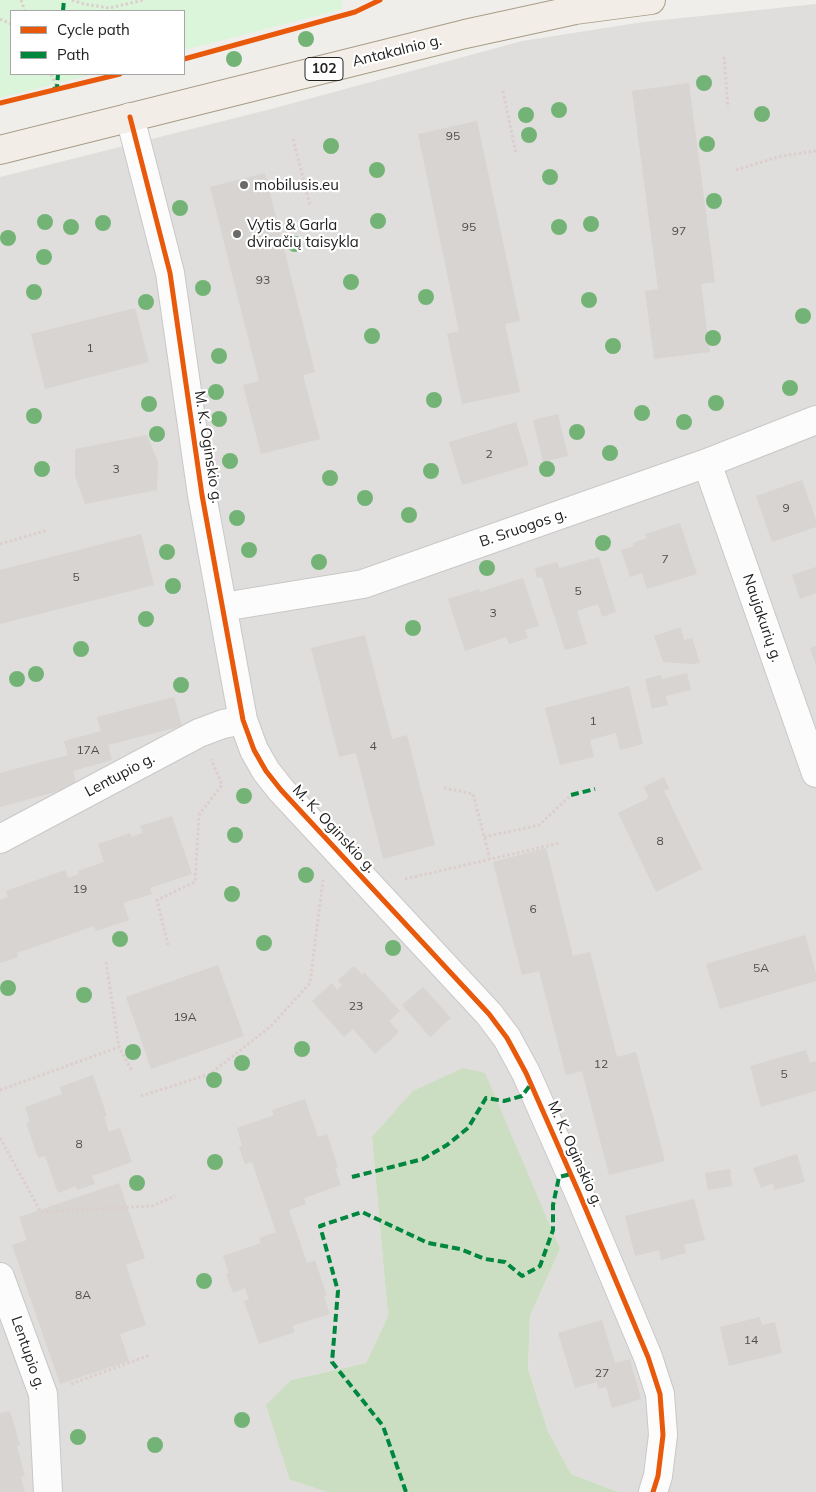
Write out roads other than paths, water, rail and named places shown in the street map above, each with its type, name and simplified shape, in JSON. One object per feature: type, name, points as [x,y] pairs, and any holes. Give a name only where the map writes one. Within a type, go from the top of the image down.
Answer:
[{"type":"main road","name":"Antakalnio g.","points":[[0,150],[465,34],[576,10],[651,0]]},
{"type":"street","name":"M. K. Oginskio g.","points":[[130,117],[170,273],[202,495],[243,720],[254,750],[266,772],[281,790],[489,1014],[507,1038],[526,1073],[601,1244],[648,1357],[660,1394],[663,1435],[658,1476],[653,1492]]},
{"type":"street","name":"B. Sruogos g.","points":[[222,607],[363,584],[707,463],[816,420]]},
{"type":"street","name":"Naujakurių g.","points":[[707,463],[816,773]]},
{"type":"street","name":"Lentupio g.","points":[[0,839],[199,733],[223,724],[243,720]]},
{"type":"street","name":"Lentupio g.","points":[[0,1277],[43,1394],[48,1492]]},
{"type":"place","name":"mobilusis.eu","points":[[244,185]]},
{"type":"place","name":"Vytis & Garla dviračių taisykla","points":[[237,234]]}]
